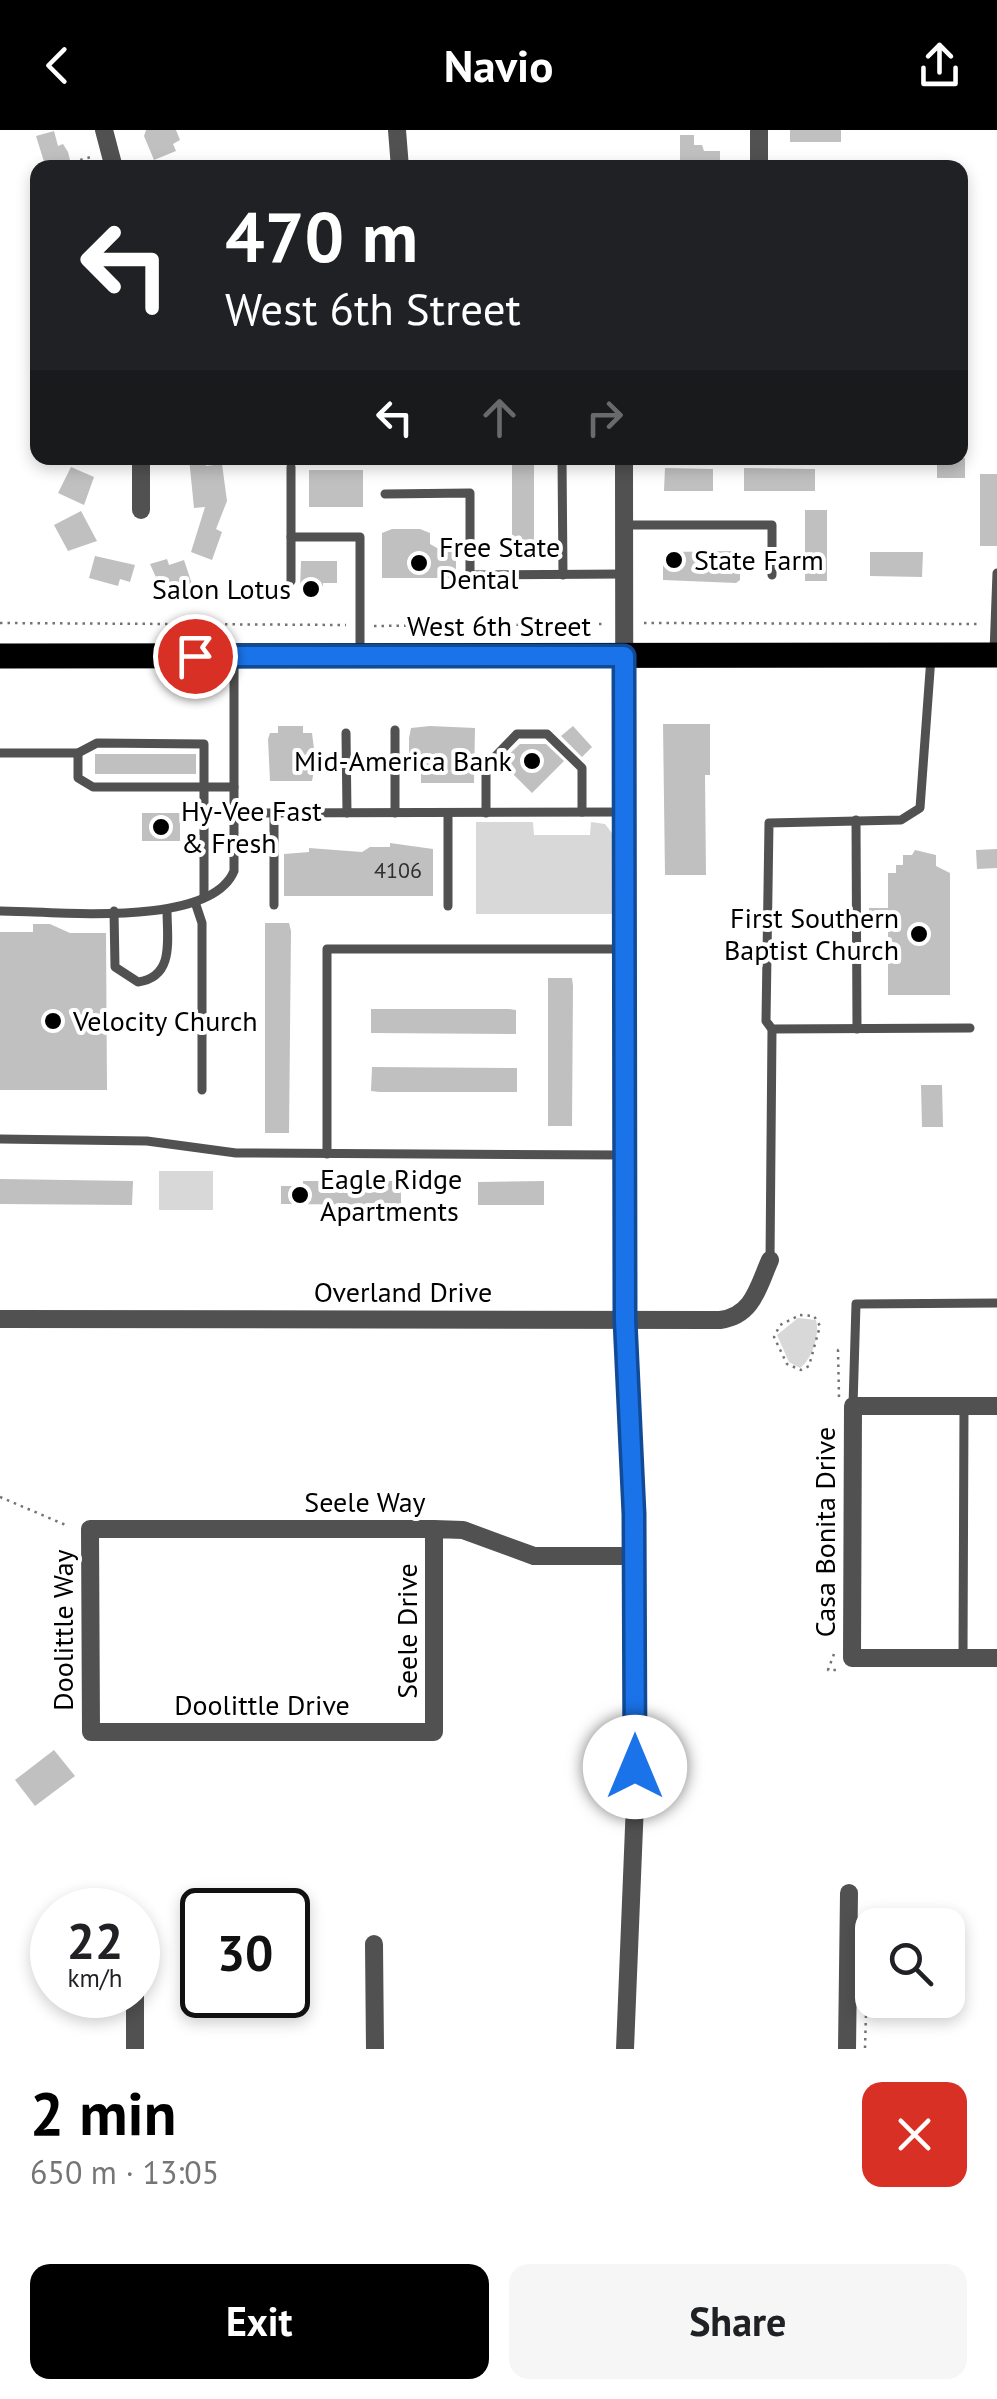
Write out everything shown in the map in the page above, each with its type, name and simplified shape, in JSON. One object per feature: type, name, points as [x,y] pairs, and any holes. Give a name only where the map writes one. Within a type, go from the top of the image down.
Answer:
[{"type":"main road","name":"West 6th Street","points":[[0,656],[995,655]]},
{"type":"street","points":[[104,130],[112,160]]},
{"type":"street","points":[[398,130],[400,160]]},
{"type":"street","points":[[759,130],[759,160]]},
{"type":"street","points":[[141,465],[141,510]]},
{"type":"street","points":[[624,465],[625,1320],[635,1556],[635,1837],[626,1951],[625,2049]]},
{"type":"street","name":"Overland Drive","points":[[0,1319],[733,1318],[750,1306],[770,1260]]},
{"type":"street","points":[[853,1406],[997,1406]]},
{"type":"street","name":"Casa Bonita Drive","points":[[853,1406],[852,1658],[964,1658]]},
{"type":"street","name":"Seele Way","points":[[90,1529],[463,1530],[534,1556],[635,1556]]},
{"type":"street","name":"Doolittle Way","points":[[90,1529],[91,1732]]},
{"type":"street","name":"Seele Drive","points":[[434,1529],[434,1732]]},
{"type":"street","points":[[964,1658],[997,1658]]},
{"type":"street","name":"Doolittle Drive","points":[[91,1732],[434,1732]]},
{"type":"street","points":[[846,2049],[848,1894]]},
{"type":"street","points":[[374,1944],[376,2049]]},
{"type":"street","points":[[135,2018],[135,2049]]},
{"type":"lane","points":[[562,465],[562,575]]},
{"type":"lane","points":[[291,466],[291,581]]},
{"type":"lane","points":[[385,494],[470,494],[470,575],[624,574]]},
{"type":"lane","points":[[624,524],[772,525],[772,575]]},
{"type":"lane","points":[[291,537],[360,537],[360,656]]},
{"type":"lane","points":[[995,655],[997,573]]},
{"type":"lane","points":[[770,1260],[772,1028],[766,1021],[769,824],[901,820],[920,808],[932,655]]},
{"type":"lane","points":[[0,911],[167,910],[200,900],[230,880],[234,871],[234,656]]},
{"type":"lane","points":[[395,730],[395,813]]},
{"type":"lane","points":[[346,733],[347,813]]},
{"type":"lane","points":[[486,813],[486,766],[517,734],[547,734],[582,768],[582,812]]},
{"type":"lane","points":[[0,753],[78,753],[97,743],[204,744],[208,787],[200,900],[202,1090]]},
{"type":"lane","points":[[78,753],[78,778],[93,787],[234,787]]},
{"type":"lane","points":[[234,813],[624,812]]},
{"type":"lane","points":[[274,813],[274,906]]},
{"type":"lane","points":[[448,813],[448,906]]},
{"type":"lane","points":[[856,820],[856,1028]]},
{"type":"lane","points":[[114,911],[115,967],[138,982],[157,977],[164,968],[167,910]]},
{"type":"lane","points":[[327,1154],[327,949],[624,949]]},
{"type":"lane","points":[[772,1028],[970,1028]]},
{"type":"lane","points":[[0,1139],[148,1141],[236,1153],[625,1155]]},
{"type":"lane","points":[[853,1406],[856,1304],[997,1303]]},
{"type":"lane","points":[[964,1406],[964,1658]]},
{"type":"path","points":[[0,623],[994,624]]},
{"type":"path","points":[[800,1314],[814,1316],[820,1326],[809,1366],[791,1368],[774,1337],[780,1326],[800,1314]]},
{"type":"path","points":[[0,1497],[68,1526]]},
{"type":"path","points":[[865,2049],[866,2018]]},
{"type":"shaded area","points":[[476,822],[533,822],[534,835],[590,835],[591,822],[605,824],[615,837],[615,914],[476,914]]},
{"type":"shaded area","points":[[159,1171],[213,1171],[213,1210],[159,1210]]},
{"type":"shaded area","points":[[798,1318],[816,1320],[817,1326],[811,1353],[800,1368],[789,1362],[777,1335]]},
{"type":"building","points":[[146,130],[176,130],[180,140],[173,144],[176,151],[154,160],[144,136]]},
{"type":"building","points":[[790,130],[841,130],[841,142],[790,142]]},
{"type":"building","points":[[54,131],[58,146],[63,144],[70,160],[44,160],[36,136]]},
{"type":"building","points":[[680,135],[694,135],[694,145],[702,145],[704,151],[720,151],[720,160],[680,160]]},
{"type":"building","points":[[190,465],[222,465],[227,501],[216,529],[222,532],[212,560],[191,552],[205,507],[194,508]]},
{"type":"building","points":[[512,465],[534,465],[534,559],[512,559]]},
{"type":"building","points":[[937,465],[965,465],[965,478],[937,478]]},
{"type":"building","points":[[71,467],[94,477],[84,505],[58,493]]},
{"type":"building","points":[[665,468],[713,469],[713,491],[664,491]]},
{"type":"building","points":[[744,468],[815,469],[815,491],[744,491]]},
{"type":"building","points":[[309,470],[363,470],[363,507],[309,507]]},
{"type":"building","points":[[980,474],[997,474],[997,546],[980,546]]},
{"type":"building","points":[[805,510],[827,510],[827,581],[805,581]]},
{"type":"building","points":[[81,511],[97,541],[68,551],[54,525]]},
{"type":"building","name":"Free State Dental","points":[[420,529],[430,533],[430,544],[437,548],[456,548],[456,578],[382,578],[382,533]]},
{"type":"building","points":[[732,551],[732,556],[740,556],[740,580],[736,583],[663,580],[663,556],[670,556],[670,552]]},
{"type":"building","points":[[870,552],[923,552],[922,577],[870,576]]},
{"type":"building","points":[[95,556],[135,565],[130,582],[120,579],[118,586],[89,578]]},
{"type":"building","points":[[167,559],[169,565],[184,560],[192,584],[163,593],[150,564]]},
{"type":"building","points":[[301,561],[337,561],[337,583],[323,583],[323,590],[300,590]]},
{"type":"building","points":[[663,724],[710,724],[710,775],[705,775],[706,875],[665,875]]},
{"type":"building","points":[[278,726],[303,726],[303,733],[312,733],[314,749],[318,749],[312,781],[270,781],[268,739],[270,733],[278,733]]},
{"type":"building","points":[[573,726],[592,747],[582,757],[561,736]]},
{"type":"building","points":[[411,728],[475,728],[474,783],[421,783],[421,768],[411,768],[409,738]]},
{"type":"building","name":"Mid-America Bank","points":[[520,744],[546,744],[564,761],[532,793],[501,762]]},
{"type":"building","points":[[95,754],[196,754],[196,774],[95,774]]},
{"type":"building","name":"Hy-Vee Fast & Fresh","points":[[142,813],[180,813],[180,841],[142,841]]},
{"type":"building","points":[[390,843],[433,849],[433,896],[284,896],[284,854],[309,852],[309,848],[362,852],[370,847],[390,847]]},
{"type":"building","points":[[997,849],[997,868],[977,869],[976,850]]},
{"type":"building","name":"First Southern Baptist Church","points":[[915,850],[936,855],[936,866],[950,873],[950,995],[888,995],[888,959],[881,959],[881,946],[888,946],[888,922],[869,922],[869,908],[888,908],[888,873],[896,873],[896,865],[903,865],[903,855],[912,855]]},
{"type":"building","points":[[265,923],[289,923],[291,931],[289,1133],[265,1133]]},
{"type":"building","name":"Velocity Church","points":[[33,924],[50,924],[70,933],[106,933],[107,1090],[0,1090],[0,932],[33,932]]},
{"type":"building","points":[[548,978],[572,978],[572,1126],[548,1126]]},
{"type":"building","points":[[371,1009],[516,1010],[516,1034],[371,1033]]},
{"type":"building","points":[[372,1067],[517,1068],[517,1092],[371,1091]]},
{"type":"building","points":[[921,1085],[942,1085],[943,1127],[922,1127]]},
{"type":"building","points":[[0,1179],[133,1181],[132,1205],[0,1204]]},
{"type":"building","points":[[303,1181],[401,1181],[401,1205],[281,1204],[281,1186],[303,1186]]},
{"type":"building","points":[[544,1181],[544,1205],[478,1205],[478,1182]]},
{"type":"building","points":[[54,1750],[75,1776],[35,1806],[15,1780]]},
{"type":"place","name":"State Farm","points":[[674,560]]},
{"type":"place","name":"Free State Dental","points":[[419,563]]},
{"type":"place","name":"Salon Lotus","points":[[311,589]]},
{"type":"place","name":"Mid-America Bank","points":[[532,761]]},
{"type":"place","name":"Hy-Vee Fast & Fresh","points":[[161,827]]},
{"type":"place","name":"First Southern Baptist Church","points":[[919,934]]},
{"type":"place","name":"Velocity Church","points":[[53,1021]]},
{"type":"place","name":"Eagle Ridge Apartments","points":[[300,1195]]},
{"type":"route","points":[[195,656],[624,656],[625,1320],[634,1514],[635,1767]]}]
